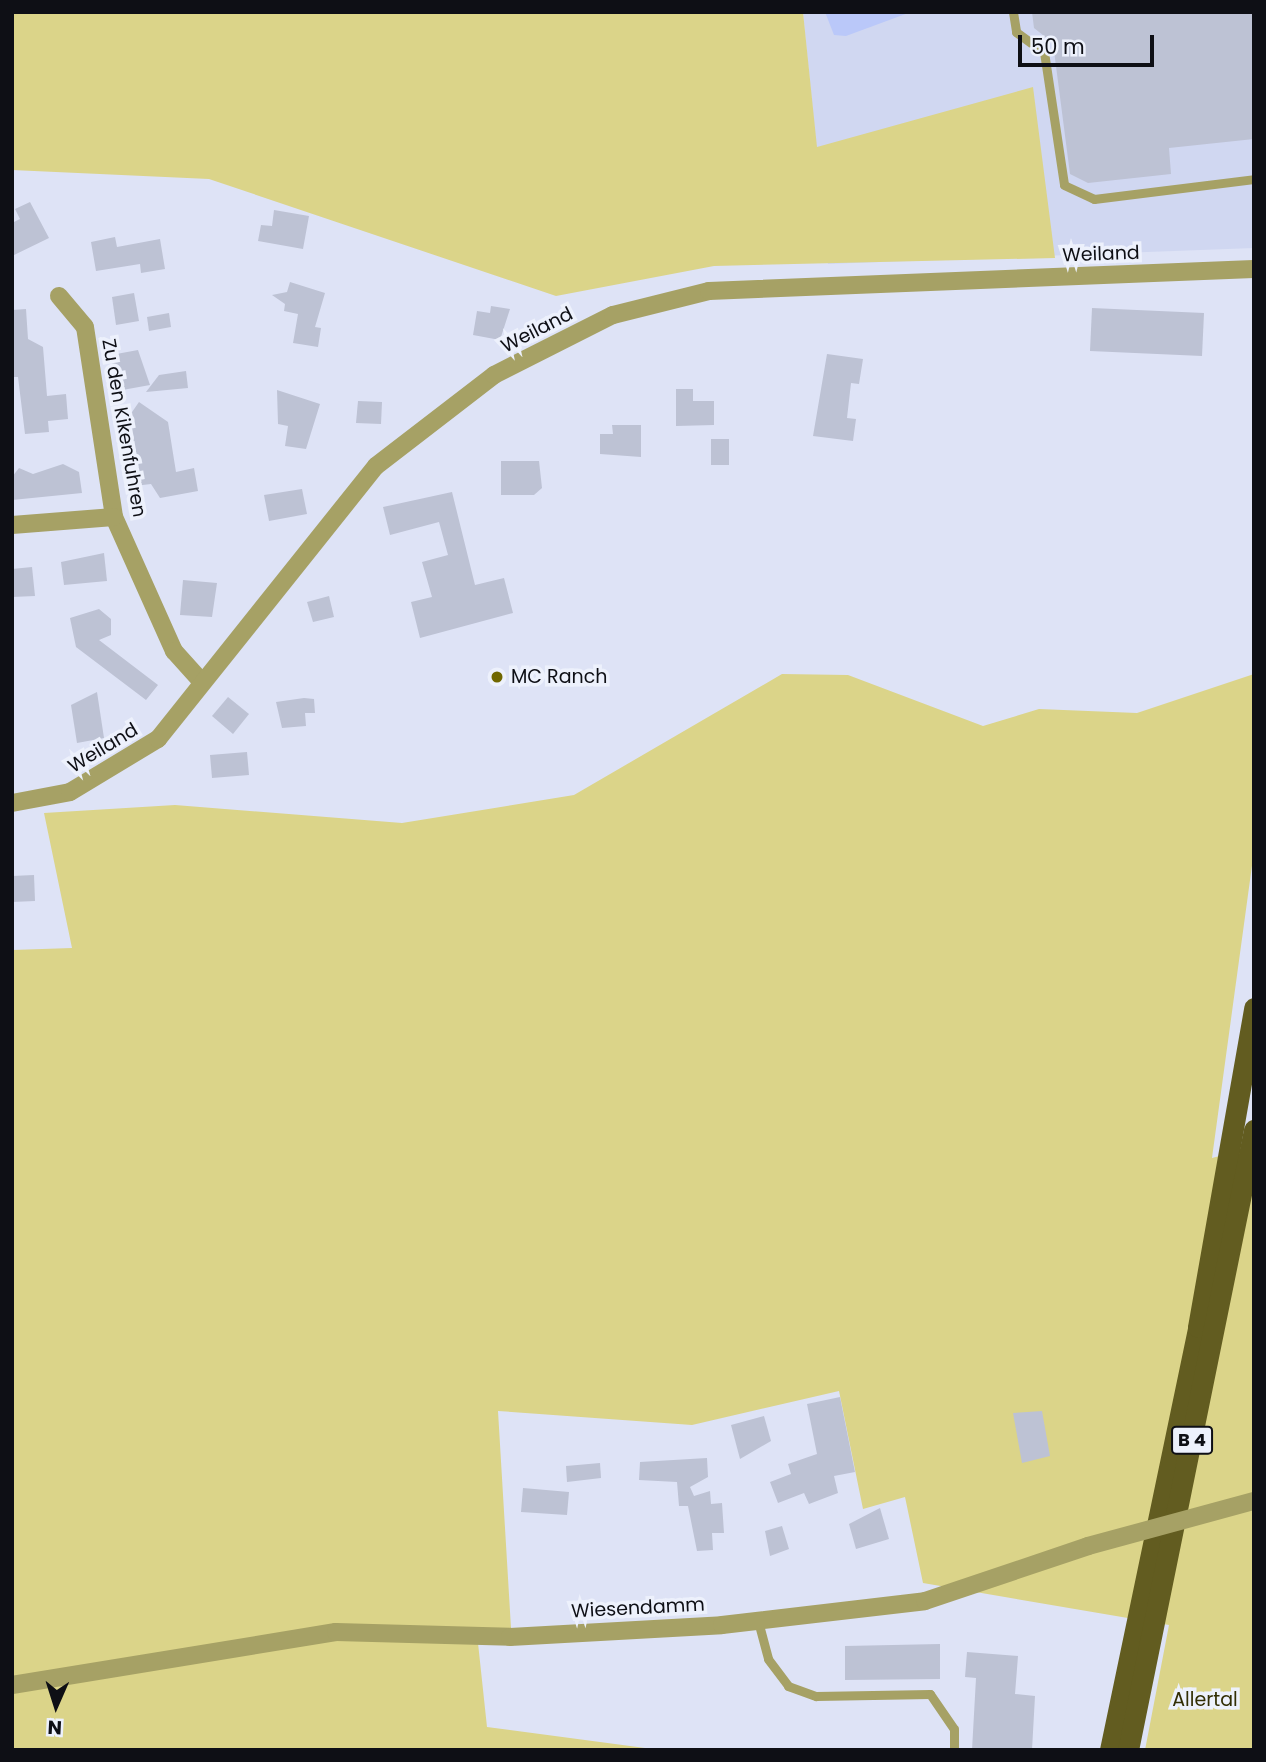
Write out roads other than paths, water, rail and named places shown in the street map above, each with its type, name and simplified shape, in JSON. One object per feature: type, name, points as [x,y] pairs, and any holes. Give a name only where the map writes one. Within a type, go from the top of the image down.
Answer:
[{"type":"highway","name":"B 4","points":[[1110,1750],[1195,1340],[1254,1008]]},
{"type":"highway","name":"B 4","points":[[1128,1750],[1254,1130]]},
{"type":"street","name":"Weiland","points":[[12,803],[69,792],[124,764],[158,739],[201,681],[376,466],[494,375],[613,315],[709,291],[1254,269]]},
{"type":"street","name":"Zu den Kikenfuhren","points":[[59,296],[85,327],[114,517],[174,651],[201,681]]},
{"type":"street","points":[[12,525],[114,517]]},
{"type":"street","name":"Wiesendamm","points":[[12,1685],[336,1632],[510,1637],[758,1622],[925,1601],[1088,1546],[1254,1501]]},
{"type":"lane","points":[[1013,12],[1016,32],[1044,52],[1064,185],[1094,199],[1254,179]]},
{"type":"lane","points":[[758,1622],[768,1659],[788,1686],[816,1696],[930,1694],[954,1729],[954,1750]]},
{"type":"water","points":[[825,12],[911,12],[846,36],[834,35]]},
{"type":"place","name":"MC Ranch","points":[[497,677]]},
{"type":"park label","name":"Allertal","points":[[1205,1700]]}]
